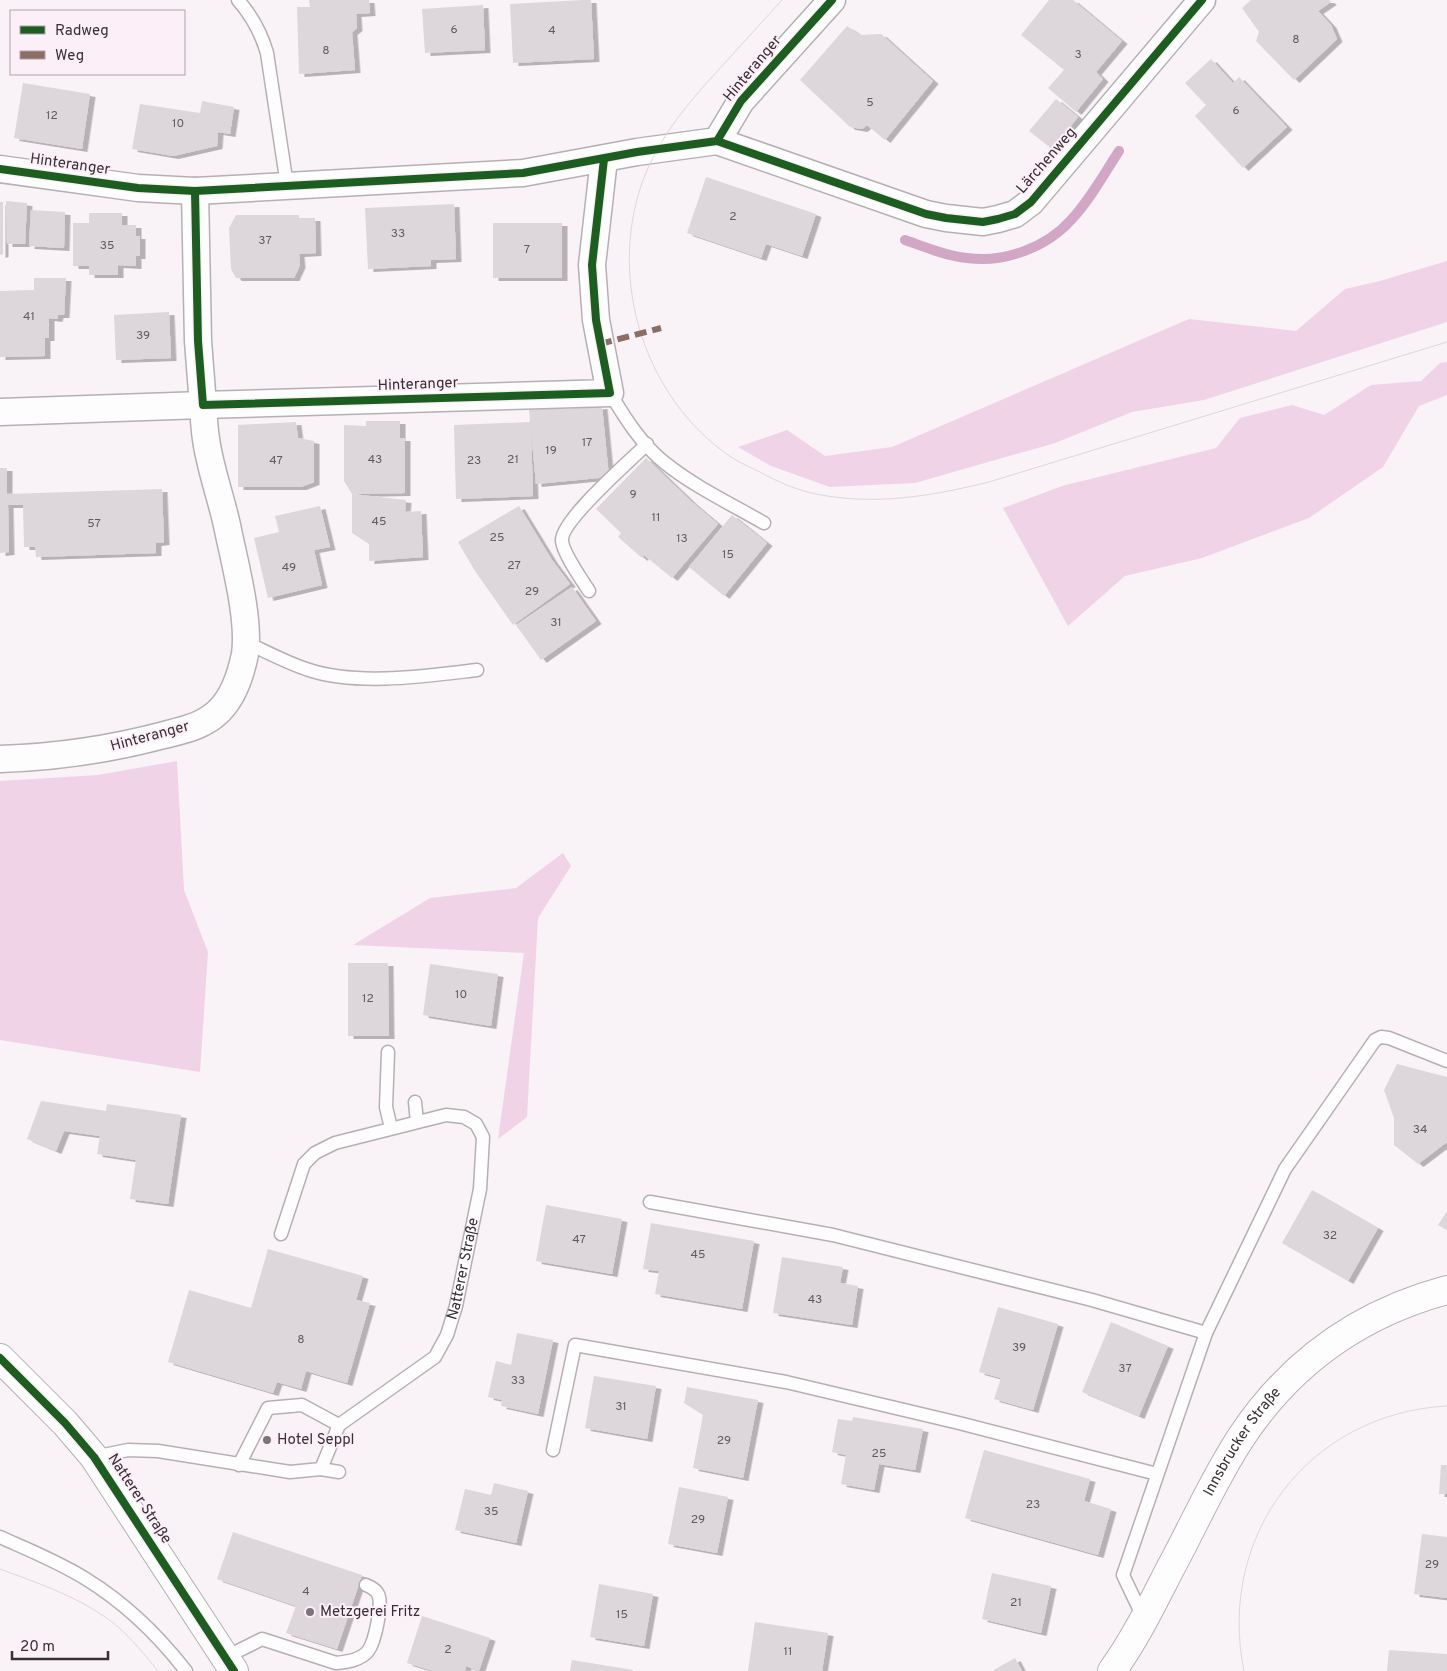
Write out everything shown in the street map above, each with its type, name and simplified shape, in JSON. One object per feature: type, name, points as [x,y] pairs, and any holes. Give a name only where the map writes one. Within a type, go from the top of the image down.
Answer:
[{"type":"main road","name":"Innsbrucker Straße","points":[[1112,1671],[1134,1640],[1225,1464],[1243,1435],[1286,1380],[1309,1360],[1359,1324],[1395,1307],[1447,1290]]},
{"type":"main road","name":"Natterer Straße","points":[[0,1358],[65,1422],[94,1457],[230,1664]]},
{"type":"street","name":"Hinteranger","points":[[0,169],[138,188],[196,191],[523,172],[717,141],[741,101],[832,0]]},
{"type":"street","name":"Lärchenweg","points":[[717,141],[926,214],[965,221],[983,222],[998,219],[1015,214],[1031,202],[1202,0]]},
{"type":"street","points":[[604,159],[592,265],[596,320],[610,393]]},
{"type":"street","name":"Hinteranger","points":[[0,759],[45,757],[108,749],[192,728],[218,712],[236,686],[245,651],[244,621],[242,598],[206,439],[198,341],[196,191]]},
{"type":"street","name":"Hinteranger","points":[[0,412],[203,404],[610,393]]},
{"type":"lane","points":[[238,0],[254,21],[262,36],[267,53],[287,185]]},
{"type":"lane","points":[[610,393],[626,421],[663,462],[764,523]]},
{"type":"lane","points":[[589,591],[564,549],[563,533],[580,509],[647,444]]},
{"type":"lane","points":[[245,642],[308,670],[336,676],[394,678],[478,670]]},
{"type":"lane","points":[[1144,1620],[1123,1575],[1206,1333],[1285,1169],[1375,1040],[1382,1037],[1389,1038],[1447,1061]]},
{"type":"lane","points":[[388,1052],[386,1107],[391,1128]]},
{"type":"lane","points":[[415,1102],[417,1122]]},
{"type":"lane","name":"Natterer Straße","points":[[281,1234],[304,1164],[315,1153],[335,1143],[446,1115],[464,1117],[476,1124],[482,1137],[480,1189],[456,1306],[447,1335],[435,1357],[339,1425]]},
{"type":"lane","points":[[650,1202],[833,1235],[1092,1300],[1206,1333]]},
{"type":"lane","points":[[553,1450],[575,1345],[786,1382],[959,1422],[1158,1474]]},
{"type":"lane","points":[[239,1465],[268,1408],[302,1405],[339,1425],[321,1469]]},
{"type":"lane","name":"Natterer Straße","points":[[94,1457],[128,1450],[158,1451],[290,1472],[321,1469],[339,1472]]},
{"type":"lane","points":[[0,1537],[86,1578],[130,1610],[166,1646],[186,1671]]},
{"type":"lane","points":[[230,1664],[262,1639],[336,1662],[345,1662],[358,1658],[367,1652],[373,1643],[377,1630],[378,1593],[366,1585]]},
{"type":"shaded area","points":[[1447,261],[1447,322],[1204,400],[1132,412],[1055,443],[915,483],[830,487],[771,466],[738,447],[787,430],[825,456],[892,447],[1189,319],[1296,331],[1345,289],[1380,281]]},
{"type":"shaded area","points":[[1447,362],[1447,395],[1419,406],[1383,467],[1309,518],[1202,558],[1125,576],[1068,626],[1003,508],[1062,486],[1216,448],[1240,418],[1292,405],[1324,415],[1371,385],[1421,381],[1440,363]]},
{"type":"shaded area","points":[[177,761],[184,890],[208,952],[200,1072],[0,1040],[0,781],[98,775]]},
{"type":"shaded area","points":[[563,853],[571,866],[538,918],[527,1117],[498,1139],[524,953],[353,945],[430,898],[516,888]]},
{"type":"building","points":[[309,0],[369,0],[370,13],[356,14],[357,28],[352,32],[355,70],[299,74],[297,7],[310,7]]},
{"type":"building","points":[[591,0],[594,59],[513,63],[510,4]]},
{"type":"building","points":[[1049,0],[1073,0],[1122,41],[1096,72],[1103,79],[1076,112],[1048,88],[1064,70],[1021,35]]},
{"type":"building","points":[[1251,0],[1329,0],[1331,2],[1318,11],[1331,25],[1337,39],[1294,80],[1256,41],[1259,32],[1242,8]]},
{"type":"building","points":[[483,5],[485,50],[425,53],[422,9]]},
{"type":"building","points":[[847,26],[860,35],[881,34],[933,81],[885,140],[867,125],[862,129],[850,127],[800,80]]},
{"type":"building","points":[[1211,59],[1233,83],[1239,77],[1287,127],[1243,168],[1195,116],[1206,105],[1185,83]]},
{"type":"building","points":[[23,83],[90,94],[82,149],[14,138]]},
{"type":"building","points":[[1056,99],[1078,117],[1052,149],[1029,131]]},
{"type":"building","points":[[202,101],[234,107],[230,134],[218,132],[217,146],[173,156],[132,149],[140,104],[200,113]]},
{"type":"building","points":[[706,177],[816,214],[802,256],[766,244],[761,258],[687,233]]},
{"type":"building","points":[[6,201],[27,203],[25,244],[7,244]]},
{"type":"building","points":[[0,202],[3,202],[3,254],[0,255]]},
{"type":"building","points":[[454,204],[456,259],[431,260],[431,266],[368,269],[365,208]]},
{"type":"building","points":[[31,210],[65,212],[64,248],[29,246]]},
{"type":"building","points":[[89,213],[122,213],[122,225],[136,225],[136,236],[140,236],[140,256],[136,256],[136,266],[118,265],[118,275],[89,275],[89,266],[73,266],[73,223],[89,223]]},
{"type":"building","points":[[236,215],[299,215],[299,218],[315,218],[316,253],[299,254],[300,265],[294,278],[236,278],[231,269],[229,228]]},
{"type":"building","points":[[493,223],[562,223],[562,278],[493,278]]},
{"type":"building","points":[[34,278],[66,278],[64,315],[58,315],[57,319],[49,318],[49,338],[45,338],[45,356],[0,357],[0,291],[34,290]]},
{"type":"building","points":[[169,312],[171,358],[116,360],[114,315]]},
{"type":"building","points":[[565,406],[565,409],[602,406],[609,477],[536,484],[531,430],[533,496],[456,499],[454,425],[530,422],[529,409]]},
{"type":"building","points":[[366,421],[400,421],[400,438],[405,438],[405,493],[352,494],[344,481],[344,425],[366,426]]},
{"type":"building","points":[[296,422],[298,438],[314,441],[314,482],[301,487],[238,487],[238,425]]},
{"type":"building","points":[[646,458],[718,524],[672,578],[644,555],[642,558],[618,537],[621,533],[596,509]]},
{"type":"building","points":[[0,468],[7,468],[7,494],[162,489],[164,542],[156,543],[156,553],[36,557],[35,547],[24,547],[23,505],[8,505],[9,552],[0,553]]},
{"type":"building","points":[[352,494],[406,500],[405,512],[421,511],[423,557],[369,561],[369,544],[352,533]]},
{"type":"building","points":[[320,506],[330,547],[314,550],[322,585],[268,598],[254,538],[279,532],[275,516]]},
{"type":"building","points":[[519,506],[552,560],[570,584],[513,625],[475,571],[458,542]]},
{"type":"building","points":[[732,515],[767,543],[724,596],[689,567]]},
{"type":"building","points":[[572,587],[596,621],[541,660],[516,625]]},
{"type":"building","points":[[348,963],[388,963],[389,1036],[348,1036]]},
{"type":"building","points":[[430,964],[498,974],[491,1026],[423,1015]]},
{"type":"building","points":[[1397,1064],[1447,1077],[1447,1142],[1418,1164],[1394,1145],[1394,1118],[1384,1090]]},
{"type":"building","points":[[41,1101],[106,1111],[107,1104],[181,1115],[168,1204],[130,1199],[136,1160],[97,1154],[100,1136],[64,1131],[56,1151],[27,1139]]},
{"type":"building","points":[[1312,1190],[1378,1228],[1348,1281],[1282,1243]]},
{"type":"building","points":[[546,1205],[622,1219],[612,1274],[536,1261]]},
{"type":"building","points":[[1447,1211],[1447,1230],[1438,1225]]},
{"type":"building","points":[[651,1223],[754,1241],[742,1309],[655,1294],[659,1271],[643,1269]]},
{"type":"building","name":"Hotel Seppl","points":[[268,1249],[363,1276],[356,1300],[370,1303],[347,1383],[306,1371],[301,1389],[277,1382],[273,1393],[168,1362],[189,1290],[251,1308]]},
{"type":"building","points":[[782,1257],[843,1267],[840,1283],[858,1286],[852,1325],[773,1313]]},
{"type":"building","points":[[998,1307],[1058,1324],[1033,1410],[994,1399],[1001,1378],[979,1372]]},
{"type":"building","points":[[1111,1322],[1168,1346],[1139,1416],[1082,1392]]},
{"type":"building","points":[[517,1333],[553,1340],[538,1414],[501,1406],[502,1400],[488,1397],[496,1361],[511,1365]]},
{"type":"building","points":[[594,1376],[656,1386],[647,1439],[585,1428]]},
{"type":"building","points":[[687,1387],[758,1400],[743,1478],[693,1468],[703,1415],[684,1403]]},
{"type":"building","points":[[853,1417],[923,1429],[915,1470],[879,1464],[874,1490],[841,1484],[846,1455],[832,1452],[838,1419],[852,1421]]},
{"type":"building","points":[[984,1450],[1090,1479],[1084,1501],[1111,1509],[1098,1555],[965,1518]]},
{"type":"building","points":[[1441,1465],[1447,1465],[1447,1494],[1439,1494]]},
{"type":"building","points":[[494,1483],[528,1491],[516,1543],[455,1530],[465,1489],[491,1495]]},
{"type":"building","points":[[679,1487],[728,1497],[717,1553],[668,1544]]},
{"type":"building","points":[[233,1532],[362,1575],[337,1649],[286,1633],[296,1606],[217,1579]]},
{"type":"building","points":[[1422,1534],[1447,1537],[1447,1598],[1414,1594]]},
{"type":"building","points":[[992,1573],[1051,1586],[1041,1633],[982,1619]]},
{"type":"building","points":[[599,1584],[653,1594],[644,1646],[590,1637]]},
{"type":"building","points":[[422,1616],[490,1638],[479,1671],[466,1666],[465,1671],[433,1671],[407,1663]]},
{"type":"building","points":[[755,1622],[828,1633],[822,1671],[748,1671]]},
{"type":"building","points":[[1389,1650],[1447,1654],[1447,1671],[1387,1671]]},
{"type":"building","points":[[1015,1658],[1022,1671],[992,1671]]},
{"type":"building","points":[[572,1660],[633,1670],[633,1671],[570,1671]]},
{"type":"waterway","points":[[905,240],[943,253],[981,259],[1010,256],[1037,246],[1061,230],[1078,212],[1119,151]]},
{"type":"tram line","points":[[782,0],[676,120],[649,166],[642,183],[632,220],[629,258],[632,297],[641,334],[656,370],[676,403],[701,432],[741,463],[794,488],[838,498],[882,499],[925,495],[989,482],[1447,342]]},
{"type":"tram line","points":[[1244,1671],[1239,1621],[1244,1574],[1260,1530],[1283,1490],[1315,1457],[1353,1431],[1398,1414],[1447,1406]]},
{"type":"tram line","points":[[0,1569],[61,1593],[104,1616],[128,1636],[158,1671]]},
{"type":"marked path","points":[[600,344],[661,328]]},
{"type":"cycle path","points":[[0,169],[138,188],[195,191],[523,173],[637,152],[717,141],[741,101],[832,0]]},
{"type":"cycle path","points":[[717,141],[926,214],[983,222],[998,219],[1015,214],[1031,202],[1202,0]]},
{"type":"cycle path","points":[[195,191],[198,341],[203,405],[610,393],[596,320],[592,265],[604,159]]},
{"type":"cycle path","points":[[0,1358],[65,1423],[94,1457],[234,1671]]},
{"type":"place","name":"Hotel Seppl","points":[[267,1440]]},
{"type":"place","name":"Metzgerei Fritz","points":[[310,1612]]}]
